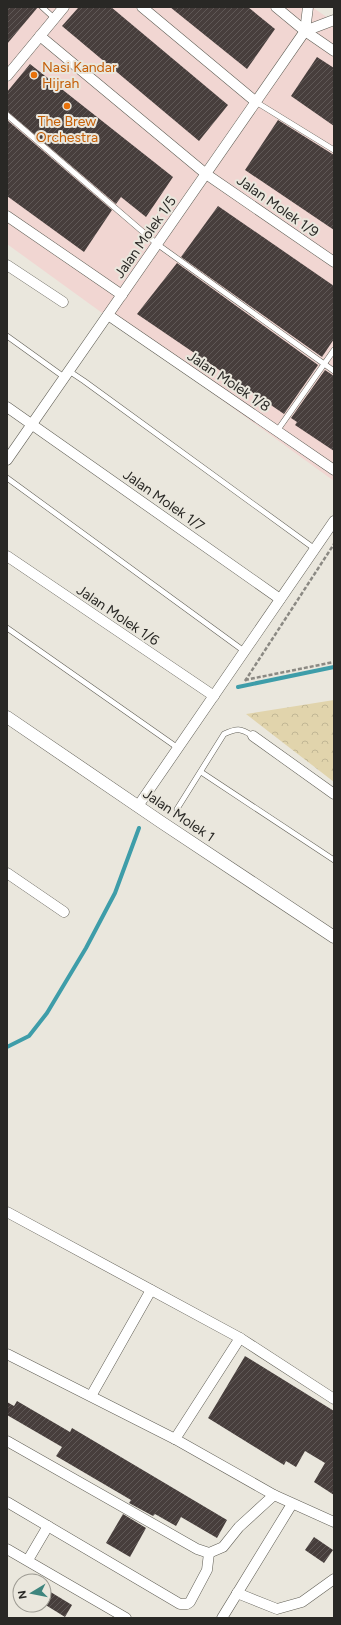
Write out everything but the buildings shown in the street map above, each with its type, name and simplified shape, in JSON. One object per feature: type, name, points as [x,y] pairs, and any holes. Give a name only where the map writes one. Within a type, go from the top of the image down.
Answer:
[{"type":"street","points":[[7,76],[64,7]]},
{"type":"street","points":[[142,7],[256,102]]},
{"type":"street","points":[[276,7],[305,31],[334,51]]},
{"type":"street","name":"Jalan Molek 1/5","points":[[7,460],[305,31],[308,7]]},
{"type":"street","points":[[305,31],[334,20]]},
{"type":"street","name":"Jalan Molek 1/9","points":[[40,36],[206,174],[334,262]]},
{"type":"street","points":[[7,216],[122,295]]},
{"type":"street","points":[[7,265],[63,302]]},
{"type":"street","name":"Jalan Molek 1/8","points":[[108,315],[334,470]]},
{"type":"street","name":"Jalan Molek 1/7","points":[[7,407],[280,599]]},
{"type":"street","points":[[138,806],[334,521]]},
{"type":"street","name":"Jalan Molek 1/6","points":[[7,556],[214,696]]},
{"type":"street","name":"Jalan Molek 1","points":[[7,717],[334,937]]},
{"type":"street","points":[[253,736],[334,794]]},
{"type":"street","points":[[7,873],[64,912]]},
{"type":"street","points":[[7,1212],[240,1338],[334,1399]]},
{"type":"street","points":[[91,1396],[151,1290]]},
{"type":"street","points":[[175,1439],[240,1338]]},
{"type":"street","points":[[7,1354],[175,1439],[274,1495],[334,1522]]},
{"type":"street","points":[[7,1441],[197,1549],[208,1552],[223,1547],[239,1527],[274,1495]]},
{"type":"street","points":[[7,1502],[183,1605],[190,1602],[206,1570],[208,1552]]},
{"type":"street","points":[[222,1618],[292,1504]]},
{"type":"street","points":[[28,1560],[48,1526]]},
{"type":"street","points":[[7,1548],[126,1618]]},
{"type":"street","points":[[237,1593],[277,1609],[302,1602],[334,1579]]},
{"type":"lane","points":[[42,7],[54,18]]},
{"type":"lane","points":[[256,102],[334,150]]},
{"type":"lane","points":[[7,115],[157,244],[334,371]]},
{"type":"lane","points":[[7,336],[66,374],[91,385],[315,549]]},
{"type":"lane","points":[[277,431],[334,350]]},
{"type":"lane","points":[[7,478],[244,651]]},
{"type":"lane","points":[[7,628],[178,748]]},
{"type":"lane","points":[[177,809],[224,734],[233,730],[241,729],[253,736]]},
{"type":"lane","points":[[200,772],[334,860]]},
{"type":"path","points":[[334,544],[245,680],[334,662]]},
{"type":"shaded area","points":[[7,7],[312,7],[334,22],[334,481],[7,244]]},
{"type":"green space","points":[[334,700],[334,782],[246,714]]},
{"type":"waterway","points":[[238,687],[334,667]]},
{"type":"waterway","points":[[7,1047],[29,1036],[47,1013],[86,948],[115,893],[139,828]]},
{"type":"place","name":"Nasi Kandar Hijrah","points":[[34,75]]},
{"type":"place","name":"The Brew Orchestra","points":[[67,106]]}]
